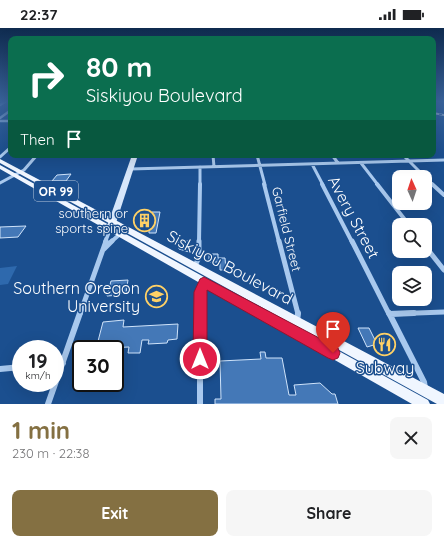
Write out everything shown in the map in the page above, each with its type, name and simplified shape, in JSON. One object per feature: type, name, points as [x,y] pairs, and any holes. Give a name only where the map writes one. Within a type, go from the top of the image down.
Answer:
[{"type":"main road","name":"Siskiyou Boulevard","points":[[0,161],[17,174]]},
{"type":"main road","name":"Siskiyou Boulevard","points":[[0,167],[17,174],[111,225],[195,266],[424,404]]},
{"type":"main road","name":"Siskiyou Boulevard","points":[[111,225],[120,234],[204,282],[425,390],[444,401]]},
{"type":"street","points":[[0,157],[8,150]]},
{"type":"street","points":[[0,183],[17,174],[34,158]]},
{"type":"street","points":[[64,360],[134,158]]},
{"type":"street","points":[[213,158],[214,167]]},
{"type":"street","name":"Garfield Street","points":[[258,158],[298,315],[295,326]]},
{"type":"street","points":[[334,158],[338,163]]},
{"type":"street","points":[[406,158],[444,195]]},
{"type":"street","points":[[130,169],[444,160]]},
{"type":"street","points":[[361,163],[404,218]]},
{"type":"street","name":"Avery Street","points":[[312,164],[390,314],[424,382],[425,390]]},
{"type":"street","points":[[195,266],[199,257],[200,167]]},
{"type":"street","points":[[102,251],[120,234]]},
{"type":"street","points":[[432,255],[444,270]]},
{"type":"street","points":[[200,404],[200,292],[204,282]]},
{"type":"street","points":[[390,314],[444,312]]},
{"type":"street","points":[[0,368],[12,367]]},
{"type":"street","points":[[48,404],[52,392]]},
{"type":"shaded area","points":[[17,266],[8,284],[0,285],[0,268]]},
{"type":"building","points":[[71,174],[66,181],[52,181],[57,175]]},
{"type":"building","points":[[152,212],[160,212],[156,233],[149,233],[149,227],[139,227],[142,215],[151,215]]},
{"type":"building","points":[[26,226],[18,237],[0,238],[0,227]]},
{"type":"building","points":[[179,241],[189,241],[189,252],[179,249]]},
{"type":"building","points":[[209,254],[218,254],[218,258],[225,258],[226,270],[220,270],[220,262],[209,262]]},
{"type":"building","points":[[128,280],[126,293],[107,296],[111,281]]},
{"type":"building","points":[[124,320],[123,327],[178,324],[177,339],[168,340],[167,343],[148,344],[149,340],[142,340],[140,353],[128,353],[129,347],[124,347],[124,340],[98,340],[103,322]]},
{"type":"building","points":[[358,328],[369,328],[377,344],[367,347]]},
{"type":"building","points":[[260,352],[265,352],[266,358],[282,358],[289,395],[296,395],[294,385],[320,383],[332,394],[335,394],[338,404],[215,404],[215,399],[221,399],[220,361],[261,359]]},
{"type":"place","name":"southern or sports spine","points":[[144,220]]},
{"type":"place","name":"Southern Oregon University","points":[[156,297]]},
{"type":"place","name":"Subway","points":[[385,345]]},
{"type":"route","points":[[200,359],[200,292],[204,282],[333,353]]}]
